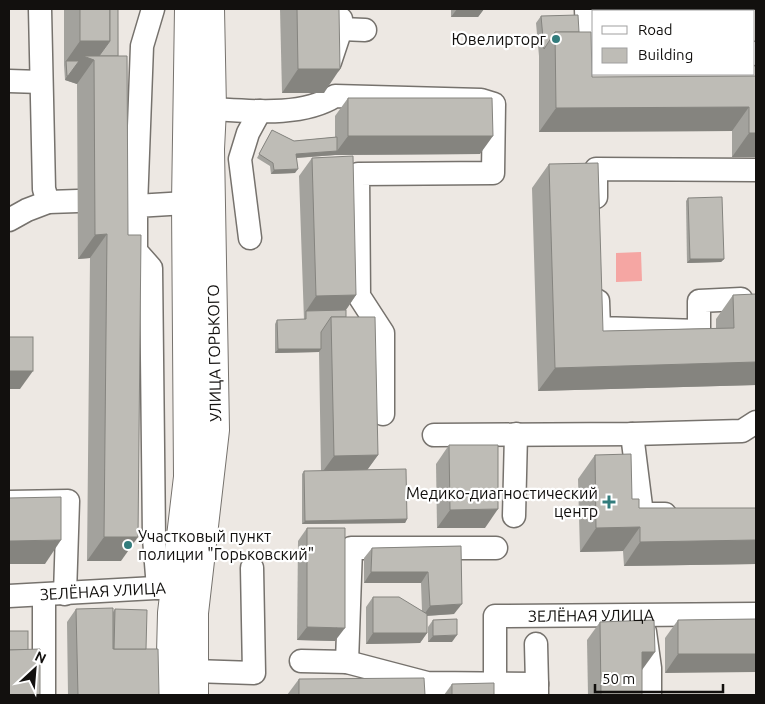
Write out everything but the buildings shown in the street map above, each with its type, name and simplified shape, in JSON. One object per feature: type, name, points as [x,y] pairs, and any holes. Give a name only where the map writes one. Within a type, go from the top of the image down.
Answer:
[{"type":"main road","name":"УЛИЦА ГОРЬКОГО","points":[[170,695],[172,613],[188,477],[186,203],[189,9]]},
{"type":"main road","name":"УЛИЦА ГОРЬКОГО","points":[[176,587],[210,487],[215,430],[210,149],[212,109],[210,9]]},
{"type":"main road","name":"УЛИЦА ГОРЬКОГО","points":[[176,587],[194,613],[194,683]]},
{"type":"street","points":[[40,9],[44,189],[48,202]]},
{"type":"street","points":[[153,9],[142,46],[136,251],[151,268],[154,538],[176,587]]},
{"type":"street","points":[[586,9],[588,82],[597,82]]},
{"type":"street","points":[[335,96],[330,90],[330,64],[341,24],[364,30]]},
{"type":"street","points":[[9,81],[41,82]]},
{"type":"street","points":[[212,109],[260,111],[305,108],[324,103],[335,96],[481,100],[494,104],[493,173],[358,174],[359,296],[383,333],[383,414]]},
{"type":"street","points":[[250,238],[240,159],[248,134],[260,111]]},
{"type":"street","points":[[597,218],[596,169],[756,170]]},
{"type":"street","points":[[9,220],[27,210],[48,202],[78,201]]},
{"type":"street","points":[[111,203],[124,207],[186,203]]},
{"type":"street","points":[[598,278],[599,328],[699,331],[699,301],[741,299]]},
{"type":"street","points":[[434,435],[632,434],[742,431],[756,422]]},
{"type":"street","points":[[514,516],[516,434]]},
{"type":"street","points":[[632,434],[642,514],[690,514]]},
{"type":"street","points":[[9,502],[68,501],[44,695]]},
{"type":"street","points":[[347,662],[351,548],[496,548]]},
{"type":"street","points":[[194,683],[254,673],[252,568]]},
{"type":"street","name":"ЗЕЛЁНАЯ УЛИЦА","points":[[9,596],[176,587]]},
{"type":"street","name":"ЗЕЛЁНАЯ УЛИЦА","points":[[495,690],[495,616],[756,614]]},
{"type":"street","points":[[643,616],[650,668],[650,695]]},
{"type":"street","points":[[301,661],[347,662],[427,683],[495,690],[537,690],[536,644]]},
{"type":"shaded area","points":[[641,252],[642,281],[616,282],[616,253]]},
{"type":"place","name":"Ювелирторг","points":[[556,39]]},
{"type":"place","name":"Медико-диагностический центр","points":[[609,502]]},
{"type":"place","name":"Участковый пункт полиции \"Горьковский\"","points":[[128,545]]}]
